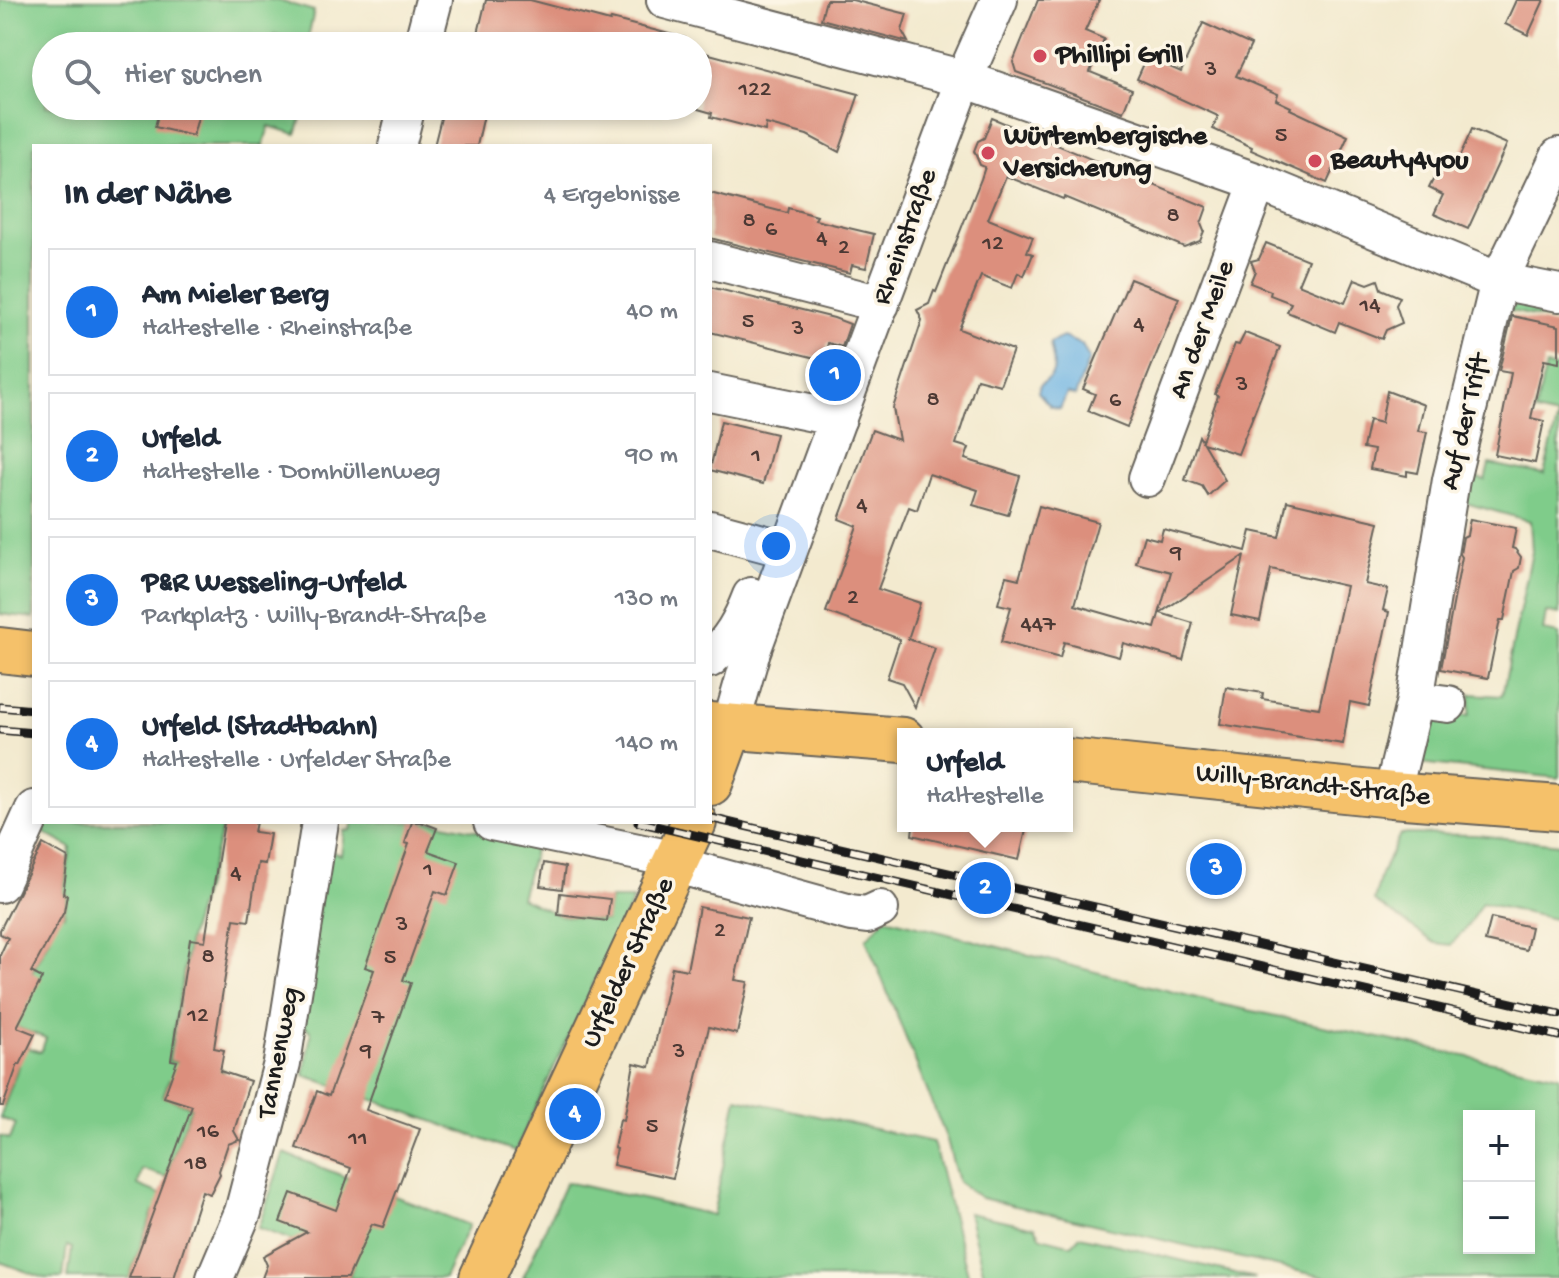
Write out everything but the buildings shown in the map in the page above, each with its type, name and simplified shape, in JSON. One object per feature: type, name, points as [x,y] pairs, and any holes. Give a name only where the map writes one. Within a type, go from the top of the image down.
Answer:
[{"type":"main road","points":[[0,650],[32,654]]},
{"type":"main road","points":[[712,772],[720,727],[897,740]]},
{"type":"main road","name":"Willy-Brandt-Straße","points":[[1073,762],[1392,795],[1559,808]]},
{"type":"main road","name":"Urfelder Straße","points":[[482,1278],[686,841]]},
{"type":"street","points":[[426,32],[434,0]]},
{"type":"street","points":[[665,0],[964,79],[1258,182],[1499,281],[1559,293]]},
{"type":"street","name":"Rheinstraße","points":[[720,727],[752,651],[964,79],[999,0]]},
{"type":"street","points":[[398,144],[404,120]]},
{"type":"street","name":"Auf der Trift","points":[[1392,795],[1432,702],[1451,480],[1499,281],[1559,156]]},
{"type":"street","name":"An der Meile","points":[[1147,478],[1258,182]]},
{"type":"street","points":[[712,261],[881,304]]},
{"type":"street","points":[[712,392],[838,418]]},
{"type":"street","name":"Rheinstraße","points":[[712,657],[728,642],[740,623],[781,522],[817,476]]},
{"type":"street","points":[[712,530],[770,545]]},
{"type":"street","points":[[0,884],[32,813]]},
{"type":"street","name":"Tannenweg","points":[[215,1278],[243,1212],[282,1063],[320,824]]},
{"type":"street","points":[[512,824],[686,841],[695,870],[851,913],[867,915],[880,909]]},
{"type":"green space","points":[[0,0],[276,0],[314,11],[309,32],[32,32],[32,120],[300,120],[296,134],[269,126],[264,144],[32,144],[32,618],[0,614]]},
{"type":"green space","points":[[1518,301],[1559,307],[1559,322],[1511,311]]},
{"type":"green space","points":[[1546,366],[1559,368],[1559,614],[1546,613],[1543,631],[1559,634],[1559,778],[1409,762],[1419,722],[1438,713],[1469,716],[1471,694],[1502,696],[1532,552],[1530,521],[1462,502],[1472,476],[1485,480],[1489,464],[1544,474],[1558,417],[1535,412]]},
{"type":"green space","points":[[38,824],[223,824],[189,939],[169,1061],[224,1070],[216,1096],[169,1080],[163,1096],[191,1107],[166,1177],[142,1169],[138,1185],[167,1197],[162,1213],[153,1211],[129,1278],[68,1278],[72,1248],[67,1246],[63,1278],[44,1278],[0,1262],[0,1136],[10,1139],[16,1124],[0,1118],[25,1047],[41,1052],[46,1038],[0,1021],[32,973],[50,937],[55,911],[64,915],[67,895],[63,894],[71,848],[36,828]]},
{"type":"green space","points":[[352,824],[444,824],[536,843],[521,898],[558,915],[606,921],[610,899],[633,899],[515,1151],[304,1075],[311,1032],[301,1023],[327,850],[341,855],[344,831],[351,830]]},
{"type":"green space","points":[[1400,834],[1477,835],[1559,844],[1559,920],[1482,903],[1451,945],[1435,943],[1374,901],[1381,874]]},
{"type":"green space","points":[[886,918],[1224,1005],[1559,1076],[1559,1278],[1328,1278],[981,1198],[958,1182],[947,1140],[866,939]]},
{"type":"green space","points":[[737,1098],[933,1142],[969,1278],[523,1278],[566,1182],[713,1215]]},
{"type":"green space","points":[[284,1153],[469,1225],[444,1278],[349,1278],[354,1263],[258,1228]]},
{"type":"green space","points":[[968,1213],[1035,1227],[1041,1237],[1072,1245],[1080,1236],[1255,1278],[985,1278]]},
{"type":"water","points":[[1063,337],[1082,345],[1089,359],[1075,396],[1067,393],[1060,409],[1050,406],[1038,392],[1040,385],[1053,372],[1050,343]]},
{"type":"railway","points":[[0,707],[32,710]]},
{"type":"railway","points":[[0,730],[32,733]]},
{"type":"railway","points":[[712,818],[1559,1014]]},
{"type":"railway","points":[[647,824],[1559,1036]]},
{"type":"place","name":"Phillipi Grill","points":[[1040,56]]},
{"type":"place","name":"Würtembergische Versicherung","points":[[988,153]]},
{"type":"place","name":"Beauty4you","points":[[1315,161]]},
{"type":"place","name":"Am Mieler Berg","points":[[835,375]]},
{"type":"place","name":"P&R Wesseling-Urfeld","points":[[1216,869]]},
{"type":"place","name":"Urfeld","points":[[985,888]]},
{"type":"place","name":"Urfeld (Stadtbahn)","points":[[575,1114]]}]
